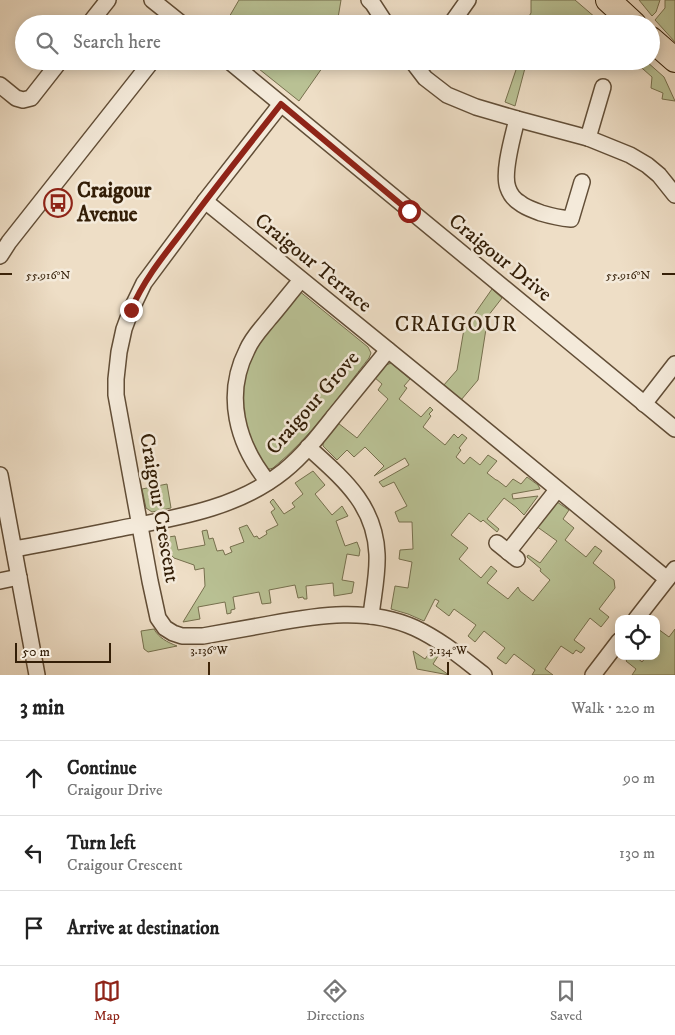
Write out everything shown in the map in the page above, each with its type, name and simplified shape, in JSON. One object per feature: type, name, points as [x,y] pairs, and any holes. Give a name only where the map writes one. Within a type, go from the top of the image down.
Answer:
[{"type":"main road","points":[[608,0],[626,15]]},
{"type":"main road","points":[[660,47],[675,60]]},
{"type":"street","points":[[96,15],[108,0]]},
{"type":"street","points":[[152,0],[171,15]]},
{"type":"street","points":[[369,0],[380,15]]},
{"type":"street","points":[[457,15],[468,0]]},
{"type":"street","points":[[629,0],[633,15]]},
{"type":"street","points":[[0,85],[16,98],[23,100],[31,98],[53,70]]},
{"type":"street","points":[[0,256],[9,242],[145,70]]},
{"type":"street","name":"Craigour Drive","points":[[240,70],[675,430]]},
{"type":"street","points":[[419,70],[426,78],[447,95],[476,107],[517,120],[588,138],[612,147],[647,165],[659,175],[675,195]]},
{"type":"street","points":[[588,138],[603,87]]},
{"type":"street","name":"Craigour Crescent","points":[[281,104],[204,202],[142,287],[127,320],[119,352],[116,396],[158,618],[165,628],[173,633],[182,636],[202,636],[312,616],[342,614],[371,616],[395,621],[424,632],[484,675]]},
{"type":"street","points":[[517,120],[506,175],[508,187],[520,204],[532,210],[560,218],[573,225],[582,182]]},
{"type":"street","name":"Craigour Terrace","points":[[204,202],[388,350],[557,490],[671,574]]},
{"type":"street","name":"Craigour Grove","points":[[268,482],[252,459],[239,430],[236,409],[236,386],[240,367],[251,342],[301,280]]},
{"type":"street","name":"Craigour Grove","points":[[14,549],[175,518],[219,506],[242,496],[285,470],[321,433],[388,350]]},
{"type":"street","points":[[644,404],[675,364]]},
{"type":"street","points":[[308,447],[354,491],[369,517],[374,531],[377,555],[371,616]]},
{"type":"street","points":[[0,475],[38,675]]},
{"type":"street","points":[[508,551],[557,490]]},
{"type":"street","points":[[639,615],[671,574]]},
{"type":"street","points":[[0,581],[19,577]]},
{"type":"street","points":[[593,675],[615,646]]},
{"type":"green space","points":[[239,0],[341,0],[338,15],[230,15]]},
{"type":"green space","points":[[531,0],[575,0],[592,15],[530,15]]},
{"type":"green space","points":[[639,0],[660,0],[656,12],[651,15]]},
{"type":"green space","points":[[665,0],[675,0],[675,42],[660,26],[659,15],[665,8]]},
{"type":"green space","points":[[260,70],[321,70],[299,101]]},
{"type":"green space","points":[[516,70],[524,70],[515,106],[505,102]]},
{"type":"green space","points":[[644,70],[656,70],[664,77],[675,101],[662,99],[663,93],[651,88],[652,77]]},
{"type":"green space","points":[[492,289],[502,298],[488,316],[478,380],[461,400],[443,386],[457,370],[464,329]]},
{"type":"green space","points":[[298,290],[368,347],[371,353],[312,430],[287,456],[270,469],[265,468],[250,444],[240,396],[252,350]]},
{"type":"green space","points":[[391,363],[410,379],[404,386],[407,388],[399,399],[421,417],[430,407],[433,410],[423,427],[445,445],[454,434],[458,438],[462,434],[467,438],[459,448],[461,450],[456,457],[464,464],[470,457],[480,465],[488,455],[497,461],[487,473],[506,487],[513,479],[521,484],[527,477],[538,485],[540,489],[512,494],[513,499],[538,496],[524,515],[504,498],[487,519],[499,529],[497,532],[483,520],[481,522],[469,513],[451,535],[468,548],[459,559],[481,578],[491,566],[497,571],[487,583],[508,599],[518,587],[520,591],[533,601],[550,580],[527,557],[528,555],[540,563],[557,541],[536,526],[554,503],[557,502],[569,510],[563,519],[574,528],[565,540],[586,557],[595,546],[602,551],[593,563],[614,580],[615,588],[599,609],[609,617],[601,627],[590,618],[574,640],[585,648],[581,653],[576,650],[573,654],[561,646],[545,669],[553,675],[532,675],[535,670],[514,654],[506,664],[497,658],[505,648],[484,631],[475,642],[468,636],[476,625],[454,609],[449,616],[436,606],[439,601],[435,599],[424,621],[391,609],[395,586],[408,588],[412,562],[399,559],[400,550],[413,549],[412,522],[399,522],[395,512],[407,506],[394,482],[383,487],[379,482],[409,465],[405,458],[374,476],[384,466],[365,447],[354,457],[347,450],[337,460],[323,446],[323,443],[338,423],[357,438],[388,399],[378,390],[382,384],[374,377],[384,366]]},
{"type":"green space","points":[[313,471],[325,485],[315,494],[332,515],[342,506],[348,516],[336,521],[345,546],[357,542],[360,550],[359,556],[347,554],[342,580],[354,582],[352,593],[334,596],[333,583],[306,586],[307,599],[304,599],[303,597],[298,598],[295,585],[269,590],[271,603],[262,604],[259,592],[233,597],[235,609],[231,610],[231,613],[227,614],[225,602],[198,607],[200,619],[183,622],[205,586],[204,568],[195,570],[194,565],[174,558],[156,539],[175,536],[178,550],[205,545],[202,531],[207,530],[209,539],[213,538],[217,551],[223,550],[225,555],[232,552],[230,547],[244,542],[239,528],[247,525],[254,537],[257,536],[259,539],[267,534],[266,531],[278,525],[271,512],[275,509],[270,502],[273,499],[284,514],[295,507],[292,503],[303,494],[295,483]]},
{"type":"green space","points":[[167,484],[171,508],[152,512],[146,508],[142,489]]},
{"type":"green space","points":[[154,629],[158,635],[177,646],[148,652],[144,649],[141,631]]},
{"type":"green space","points":[[675,629],[675,675],[632,675],[636,669],[626,661],[640,660],[642,662],[644,660],[660,660],[660,630],[669,637]]},
{"type":"green space","points":[[433,648],[440,653],[433,664],[449,675],[417,669],[413,651],[425,659]]},
{"type":"place","name":"Craigour Avenue","points":[[58,203]]},
{"type":"district","name":"CRAIGOUR","points":[[456,324]]},
{"type":"route","points":[[131,310],[144,283],[157,265],[281,104],[409,211]]}]
